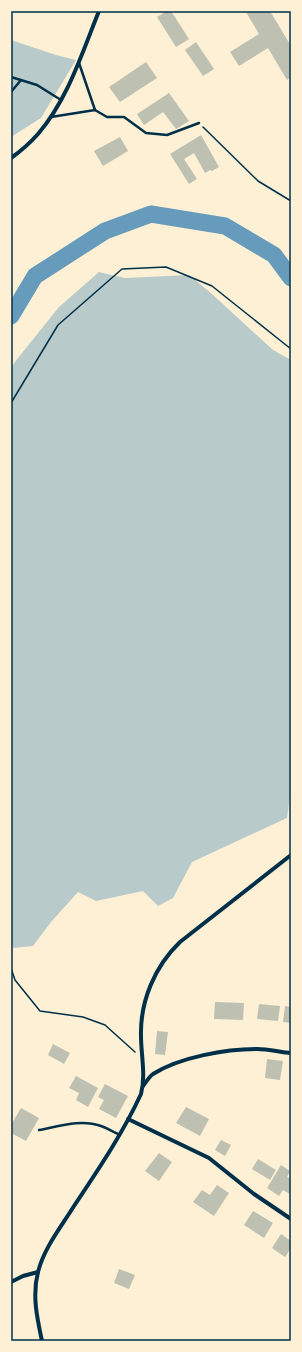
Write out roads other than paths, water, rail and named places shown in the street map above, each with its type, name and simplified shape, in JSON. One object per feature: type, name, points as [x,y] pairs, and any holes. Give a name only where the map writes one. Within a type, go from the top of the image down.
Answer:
[{"type":"street","points":[[11,158],[30,143],[51,117],[62,100],[99,11]]},
{"type":"street","points":[[42,1341],[38,1324],[35,1296],[38,1272],[46,1250],[97,1171],[139,1098],[143,1086],[141,1035],[142,1013],[151,983],[168,953],[180,942],[291,855]]},
{"type":"street","points":[[143,1086],[152,1075],[168,1066],[226,1051],[259,1049],[291,1053]]},
{"type":"street","points":[[128,1118],[209,1158],[254,1194],[291,1219]]},
{"type":"street","points":[[11,1282],[23,1276],[38,1272]]},
{"type":"lane","points":[[79,61],[95,110]]},
{"type":"lane","points":[[11,77],[37,85],[62,100]]},
{"type":"lane","points":[[11,92],[22,80]]},
{"type":"lane","points":[[51,117],[95,110],[107,117],[124,117],[146,133],[167,135],[199,123]]},
{"type":"lane","points":[[40,1130],[75,1123],[87,1123],[101,1126],[118,1134]]},
{"type":"waterway","points":[[11,316],[35,276],[105,231],[151,214],[225,226],[274,255],[291,278]]}]
